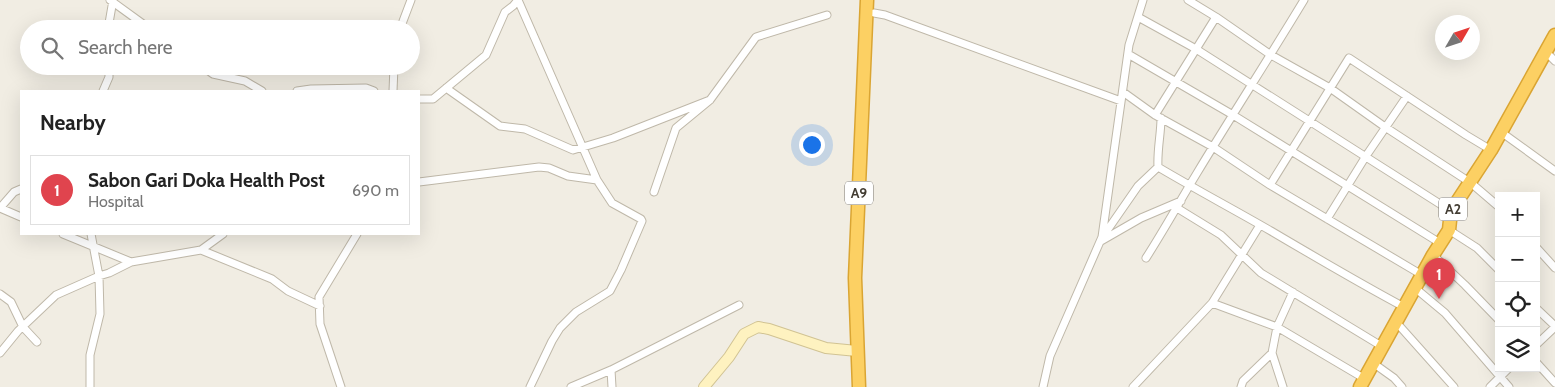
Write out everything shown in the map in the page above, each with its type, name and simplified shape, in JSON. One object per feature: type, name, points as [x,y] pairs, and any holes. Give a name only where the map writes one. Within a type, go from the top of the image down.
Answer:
[{"type":"highway","name":"A9","points":[[859,387],[855,278],[866,0]]},
{"type":"highway","name":"A9","points":[[867,387],[863,278],[874,6]]},
{"type":"highway","name":"A2","points":[[1362,383],[1422,275],[1450,230],[1451,212],[1491,150],[1555,35]]},
{"type":"street","points":[[109,20],[111,0]]},
{"type":"street","points":[[111,0],[138,20]]},
{"type":"street","points":[[403,20],[410,0]]},
{"type":"street","points":[[420,99],[432,99],[486,56],[505,12],[518,0],[597,180],[612,202],[642,221],[610,291],[576,312],[560,328],[530,387]]},
{"type":"street","points":[[1102,239],[1128,54],[1143,0]]},
{"type":"street","points":[[1188,0],[1271,55],[1330,88],[1385,127],[1472,182],[1495,203]]},
{"type":"street","points":[[1146,258],[1304,0]]},
{"type":"street","points":[[874,6],[885,15],[1121,101]]},
{"type":"street","points":[[654,192],[676,128],[710,100],[756,38],[827,15]]},
{"type":"street","points":[[1138,16],[1196,49],[1310,120],[1451,212]]},
{"type":"street","points":[[1043,387],[1050,356],[1102,239],[1138,186],[1158,167],[1157,148],[1161,129],[1158,116],[1176,81],[1216,17]]},
{"type":"street","points":[[1546,52],[1555,62]]},
{"type":"street","points":[[1128,54],[1233,115],[1440,244]]},
{"type":"street","points":[[1270,185],[1349,58],[1491,150]]},
{"type":"street","points":[[103,90],[109,75]]},
{"type":"street","points":[[218,75],[245,81],[260,90]]},
{"type":"street","points":[[393,90],[394,75]]},
{"type":"street","points":[[304,90],[366,88],[371,90]]},
{"type":"street","points":[[446,88],[500,126],[525,129],[572,150],[613,138],[710,100]]},
{"type":"street","points":[[1123,92],[1158,116],[1213,147],[1270,185],[1422,275]]},
{"type":"street","points":[[1327,219],[1346,186],[1407,96]]},
{"type":"street","points":[[1501,132],[1555,171]]},
{"type":"street","points":[[420,182],[539,166],[568,176],[597,180]]},
{"type":"street","points":[[1158,167],[1346,276],[1404,307]]},
{"type":"street","points":[[20,189],[14,192],[0,208],[20,217]]},
{"type":"street","points":[[1102,239],[1142,218],[1181,201]]},
{"type":"street","points":[[1177,208],[1221,235],[1261,273],[1383,347]]},
{"type":"street","points":[[1133,387],[1212,303],[1260,225]]},
{"type":"street","points":[[1450,230],[1477,248],[1495,266]]},
{"type":"street","points":[[66,235],[131,262]]},
{"type":"street","points":[[90,387],[90,355],[100,314],[99,276],[91,235]]},
{"type":"street","points":[[0,353],[23,327],[56,295],[131,262],[201,250],[222,235]]},
{"type":"street","points":[[341,387],[320,324],[319,297],[356,235]]},
{"type":"street","points":[[201,250],[272,279],[288,291],[320,306]]},
{"type":"street","points":[[1540,251],[1555,268]]},
{"type":"street","points":[[1433,256],[1495,316]]},
{"type":"street","points":[[1415,288],[1445,313],[1509,387]]},
{"type":"street","points":[[1283,387],[1272,353],[1277,327],[1293,292]]},
{"type":"street","points":[[0,294],[11,302],[23,327],[37,342]]},
{"type":"street","points":[[1212,303],[1277,327],[1362,383]]},
{"type":"street","points":[[571,387],[611,370],[739,305]]},
{"type":"street","points":[[1540,312],[1555,327],[1540,341]]},
{"type":"street","points":[[1396,322],[1454,387]]},
{"type":"street","points":[[704,387],[729,358],[744,334],[758,327],[826,348],[858,351]]},
{"type":"street","points":[[1241,387],[1243,382],[1272,353]]},
{"type":"street","points":[[1373,363],[1394,378],[1402,387]]},
{"type":"street","points":[[1540,366],[1555,383]]},
{"type":"street","points":[[611,370],[612,387]]},
{"type":"street","points":[[1490,387],[1505,372]]},
{"type":"place","name":"Sabon Gari Doka Health Post","points":[[1439,299]]}]
